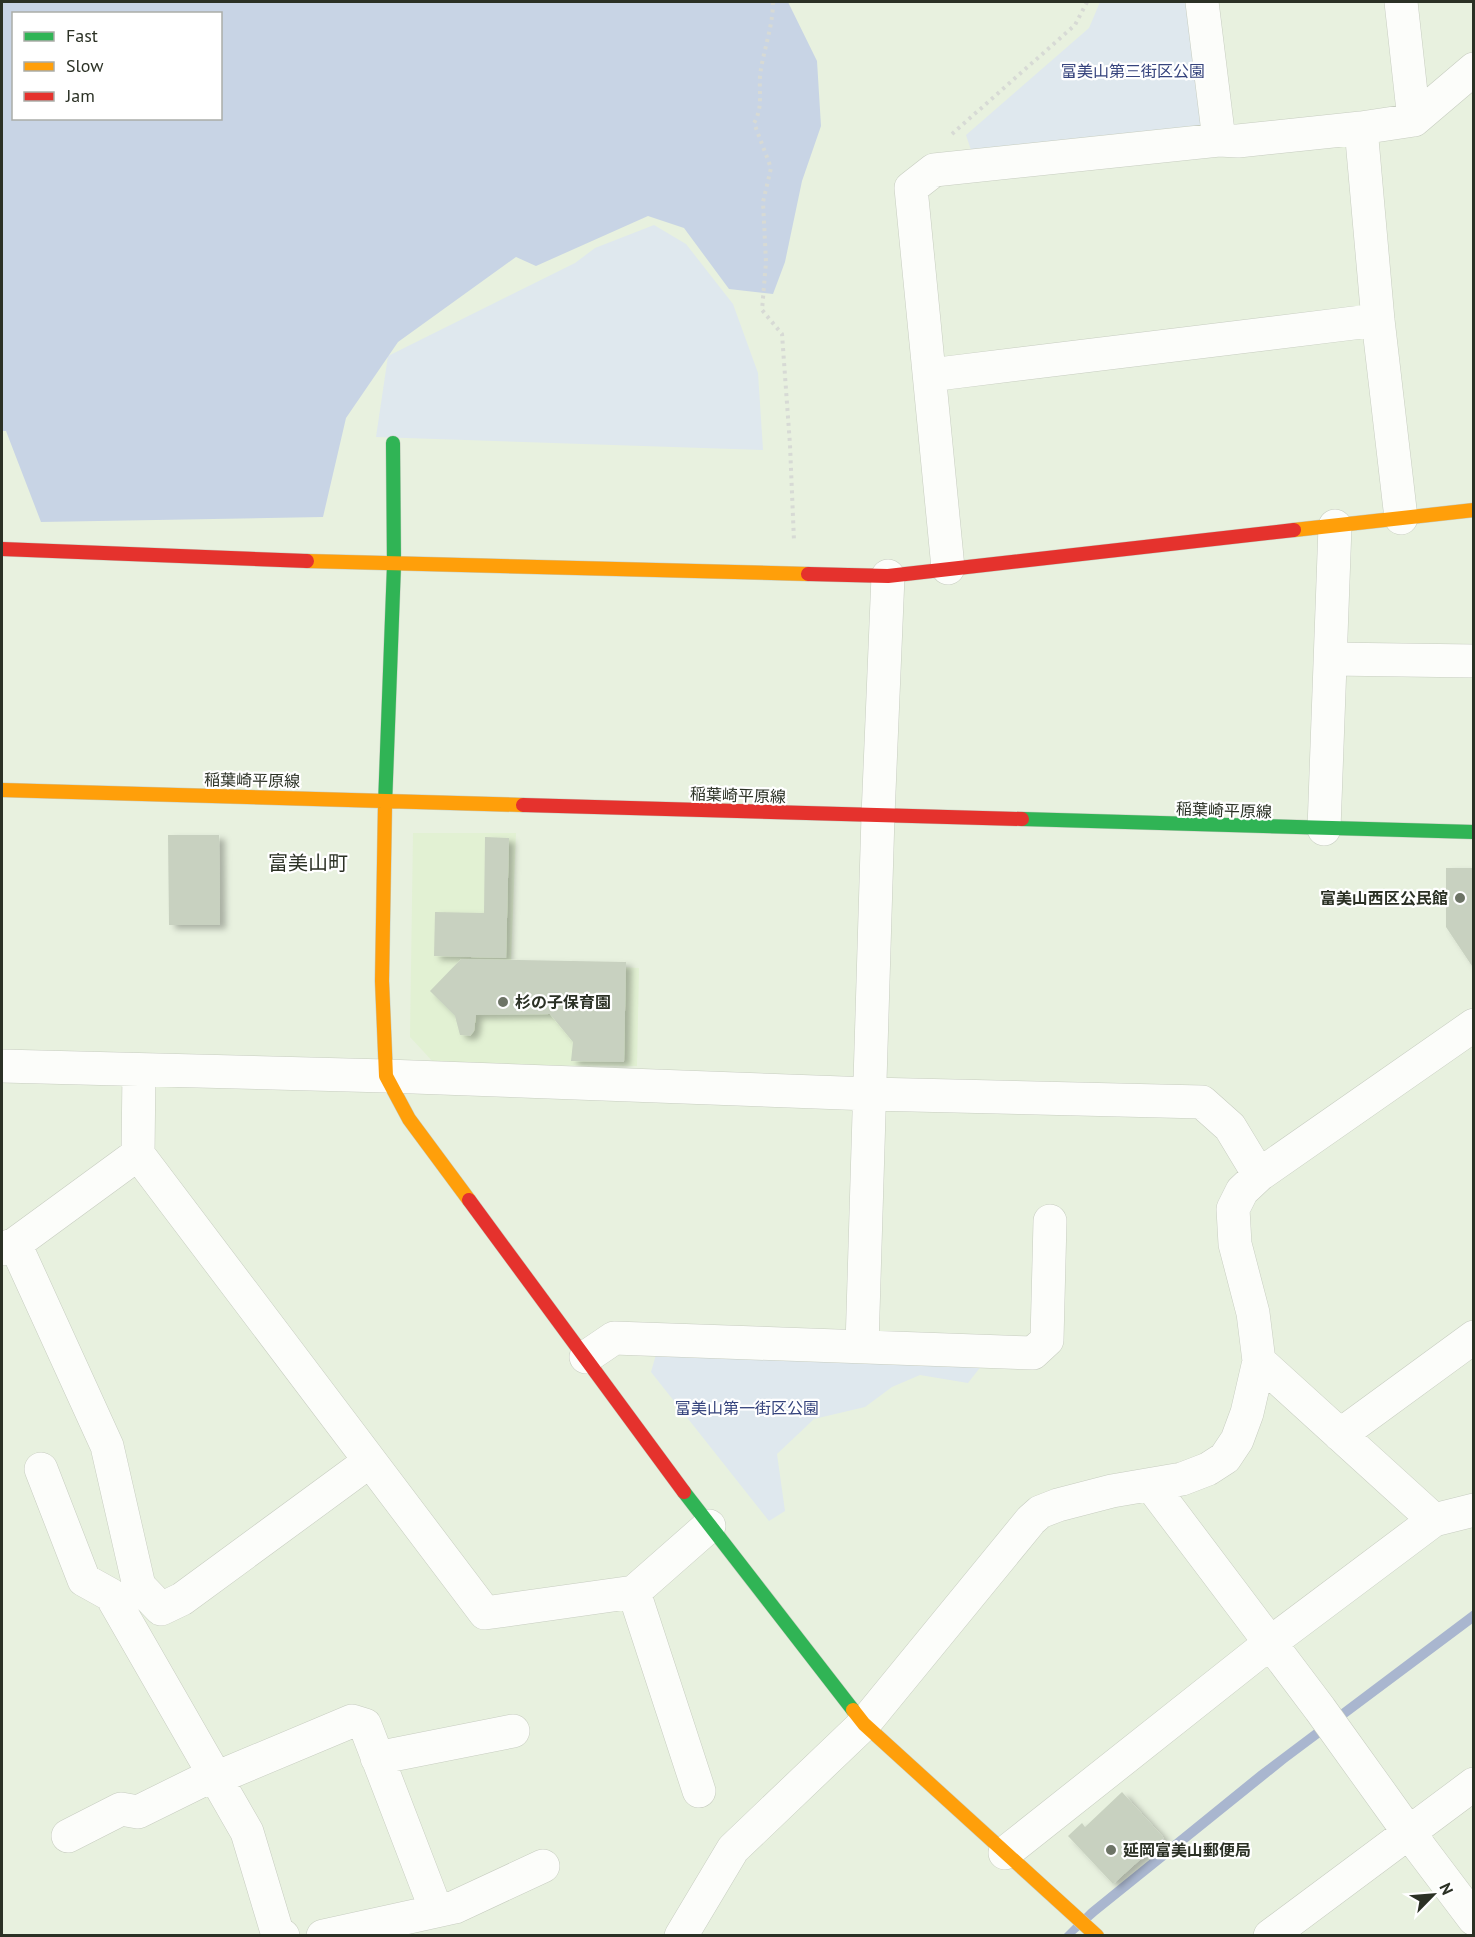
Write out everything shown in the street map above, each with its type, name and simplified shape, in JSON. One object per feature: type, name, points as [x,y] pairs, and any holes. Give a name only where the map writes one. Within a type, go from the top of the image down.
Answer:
[{"type":"street","points":[[1202,2],[1219,140]]},
{"type":"street","points":[[1401,2],[1414,120]]},
{"type":"street","points":[[948,568],[911,188],[934,170],[1219,140],[1238,141],[1414,120],[1473,69]]},
{"type":"street","points":[[1361,128],[1378,320],[1401,518]]},
{"type":"street","points":[[930,375],[1378,320]]},
{"type":"street","points":[[393,442],[394,565],[385,800],[382,981],[386,1076],[409,1119],[709,1526],[864,1724],[1095,1933]]},
{"type":"street","points":[[2,549],[394,565],[888,576],[1473,510]]},
{"type":"street","points":[[1324,829],[1335,526]]},
{"type":"street","points":[[862,1346],[878,816],[888,576]]},
{"type":"street","points":[[1331,659],[1473,661]]},
{"type":"street","name":"稲葉崎平原線","points":[[2,790],[1473,832]]},
{"type":"street","points":[[681,1935],[733,1849],[864,1724],[1023,1529],[1040,1512],[1112,1491],[1182,1479],[1208,1469],[1225,1458],[1237,1440],[1247,1413],[1259,1361],[1253,1312],[1235,1244],[1233,1209],[1242,1191],[1259,1174],[1473,1025]]},
{"type":"street","points":[[2,1066],[386,1076],[870,1094],[1202,1102],[1230,1127],[1259,1174]]},
{"type":"street","points":[[139,1070],[138,1154],[485,1613],[634,1592],[709,1526]]},
{"type":"street","points":[[138,1154],[8,1246],[107,1446],[139,1586],[161,1609],[182,1599],[370,1461]]},
{"type":"street","points":[[586,1357],[615,1338],[1033,1353],[1047,1340],[1050,1221]]},
{"type":"street","points":[[1340,1435],[1473,1337]]},
{"type":"street","points":[[1259,1361],[1434,1520]]},
{"type":"street","points":[[41,1469],[84,1580],[111,1594],[247,1832],[277,1932],[283,1935]]},
{"type":"street","points":[[1150,1485],[1320,1709],[1473,1919]]},
{"type":"street","points":[[1005,1853],[1270,1643],[1434,1520],[1473,1510]]},
{"type":"street","points":[[634,1592],[699,1791]]},
{"type":"street","points":[[68,1836],[121,1809],[138,1812],[215,1776],[352,1721],[365,1725],[435,1910]]},
{"type":"street","points":[[377,1758],[513,1731]]},
{"type":"street","points":[[1270,1935],[1473,1784]]},
{"type":"street","points":[[323,1935],[374,1931],[435,1910],[455,1907],[543,1866]]},
{"type":"path","points":[[774,2],[760,76],[760,113],[754,123],[771,168],[763,202],[766,262],[762,310],[782,334],[790,445],[795,573]]},
{"type":"path","points":[[934,170],[933,151],[1075,25],[1087,2]]},
{"type":"shaded area","points":[[2,2],[788,2],[817,61],[821,126],[802,181],[785,262],[773,294],[729,289],[684,228],[648,216],[536,266],[516,257],[398,342],[346,418],[323,517],[41,522],[6,431],[2,431]]},
{"type":"shaded area","points":[[413,833],[516,833],[511,962],[639,968],[637,1066],[435,1064],[410,1037]]},
{"type":"shaded area","points":[[1473,1610],[1473,1623],[1287,1762],[1074,1935],[1062,1936],[1089,1909],[1259,1771]]},
{"type":"green space","name":"富美山第三街区公園","points":[[1100,2],[1188,2],[1203,128],[971,150],[966,135],[1089,28]]},
{"type":"green space","points":[[654,225],[686,244],[733,304],[758,373],[763,450],[376,437],[388,356],[575,263],[595,248]]},
{"type":"green space","name":"富美山第一街区公園","points":[[657,1351],[982,1365],[968,1383],[920,1375],[892,1387],[865,1407],[814,1419],[777,1454],[785,1511],[769,1521],[651,1372]]},
{"type":"building","points":[[168,835],[219,835],[220,925],[169,925]]},
{"type":"building","points":[[485,837],[509,838],[506,958],[434,956],[435,912],[484,913]]},
{"type":"building","name":"富美山西区公民館","points":[[1446,868],[1474,868],[1474,969],[1446,927]]},
{"type":"building","points":[[461,959],[626,962],[624,1062],[571,1061],[573,1042],[550,1014],[476,1015],[474,1031],[470,1036],[460,1035],[455,1016],[430,991]]},
{"type":"building","points":[[1122,1792],[1164,1838],[1113,1884],[1068,1836],[1082,1823],[1085,1827]]},
{"type":"traffic: fast","points":[[385,805],[394,565],[393,443]]},
{"type":"traffic: fast","points":[[1022,819],[1474,832]]},
{"type":"traffic: fast","points":[[684,1492],[853,1710]]},
{"type":"traffic: slow","points":[[1294,530],[1474,510]]},
{"type":"traffic: slow","points":[[307,561],[808,574]]},
{"type":"traffic: slow","points":[[2,790],[523,805]]},
{"type":"traffic: slow","points":[[385,805],[382,981],[386,1076],[409,1119],[469,1200]]},
{"type":"traffic: slow","points":[[853,1710],[864,1724],[1097,1936]]},
{"type":"traffic: jam","points":[[808,574],[888,576],[1294,530]]},
{"type":"traffic: jam","points":[[2,549],[307,561]]},
{"type":"traffic: jam","points":[[523,805],[1022,819]]},
{"type":"traffic: jam","points":[[469,1200],[684,1492]]},
{"type":"place","name":"富美山西区公民館","points":[[1460,898]]},
{"type":"place","name":"杉の子保育園","points":[[503,1002]]},
{"type":"place","name":"延岡富美山郵便局","points":[[1111,1850]]},
{"type":"district","name":"富美山町","points":[[308,863]]}]
